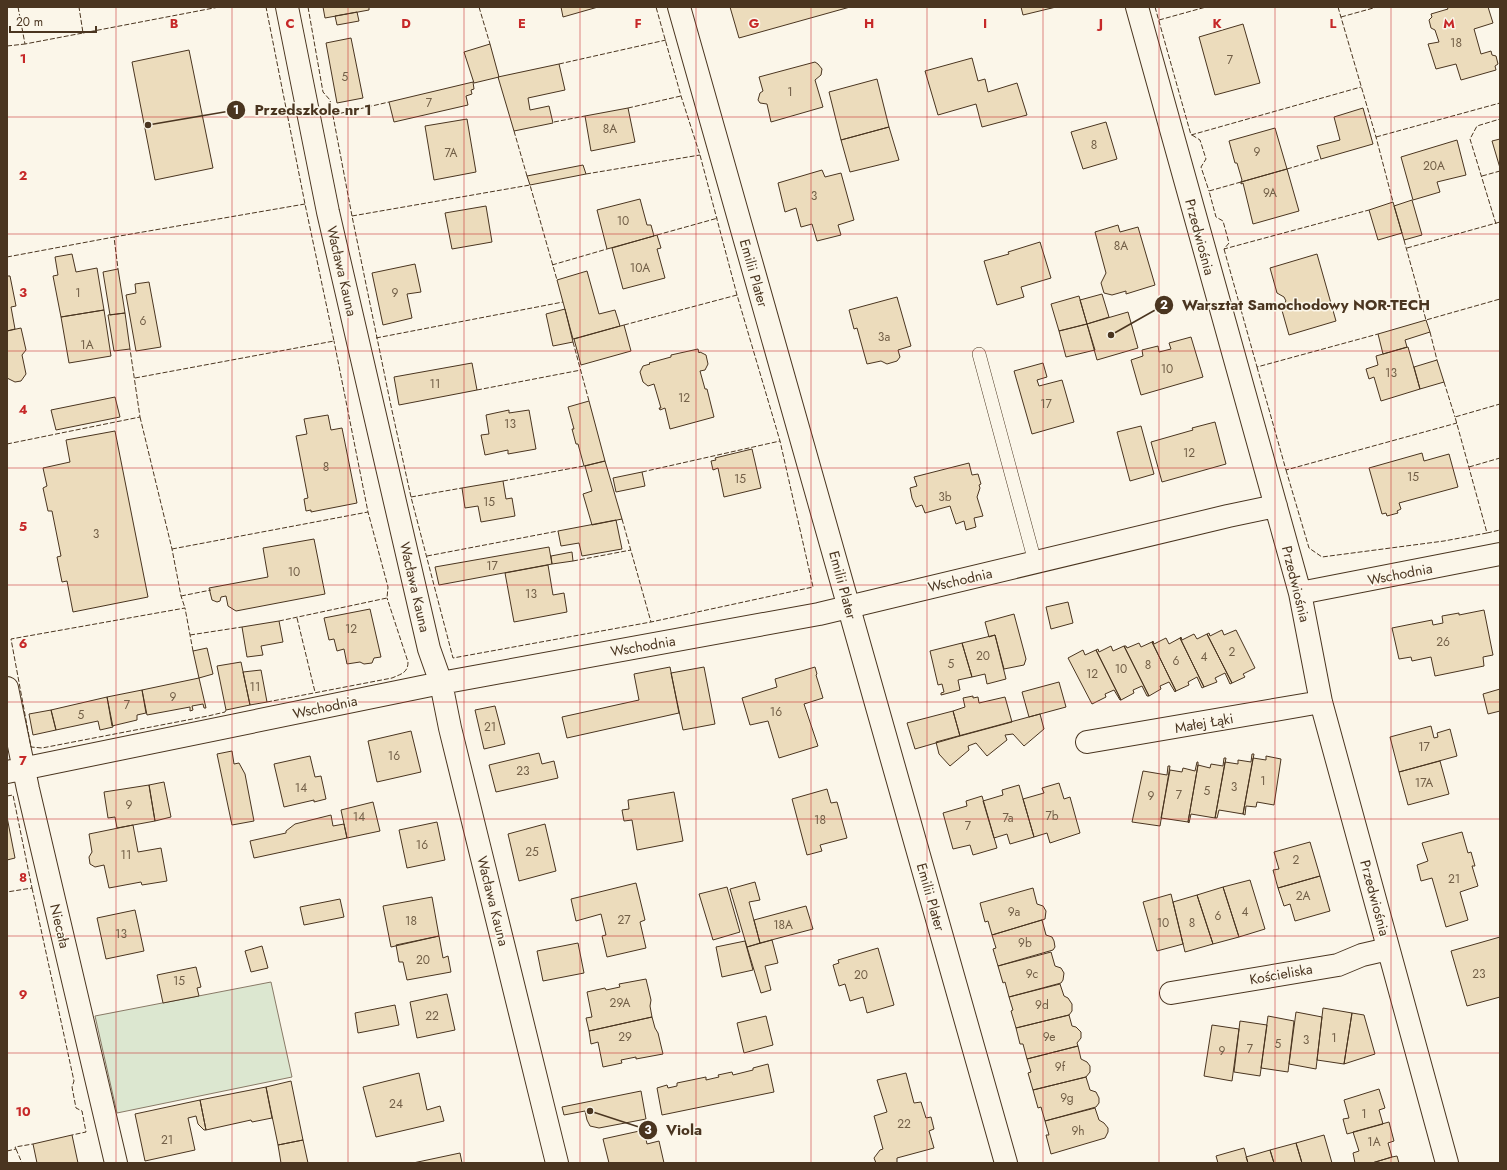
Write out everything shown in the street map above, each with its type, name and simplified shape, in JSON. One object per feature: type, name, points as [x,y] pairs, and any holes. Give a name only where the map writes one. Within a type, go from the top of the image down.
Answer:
[{"type":"street","name":"Wacława Kauna","points":[[287,7],[328,212],[429,649],[441,683],[450,728],[557,1163]]},
{"type":"street","name":"Emilii Plater","points":[[679,7],[1006,1163]]},
{"type":"street","name":"Przedwiośnia","points":[[1136,7],[1300,593],[1321,702],[1447,1163]]},
{"type":"street","name":"Wschodnia","points":[[16,771],[441,683],[849,608],[1035,562],[1276,506]]},
{"type":"street","name":"Wschodnia","points":[[1300,593],[1500,554]]},
{"type":"street","name":"Niecała","points":[[7,688],[16,771],[116,1163]]},
{"type":"street","name":"Małej Łąki","points":[[1086,742],[1321,702]]},
{"type":"street","name":"Kościeliska","points":[[1171,993],[1338,965],[1362,956],[1388,949]]},
{"type":"lane","points":[[979,354],[1035,562]]},
{"type":"green space","points":[[271,982],[292,1077],[117,1113],[95,1016]]},
{"type":"building","points":[[323,7],[369,7],[369,10],[325,18]]},
{"type":"building","points":[[561,7],[598,7],[563,17]]},
{"type":"building","points":[[730,7],[850,7],[739,38]]},
{"type":"building","points":[[1021,7],[1056,7],[1023,15]]},
{"type":"building","points":[[1447,7],[1488,7],[1493,23],[1474,29],[1481,54],[1491,51],[1492,55],[1496,56],[1498,64],[1495,66],[1496,70],[1461,80],[1456,64],[1436,69],[1428,44],[1439,42],[1435,30],[1431,28],[1429,20],[1432,17],[1431,14],[1448,9]]},
{"type":"building","points":[[357,12],[359,21],[337,25],[335,16]]},
{"type":"building","points":[[1243,24],[1260,83],[1215,95],[1199,37]]},
{"type":"building","points":[[351,38],[363,98],[337,103],[326,43]]},
{"type":"building","points":[[490,44],[499,77],[474,83],[464,52]]},
{"type":"building","points":[[189,50],[213,168],[155,180],[132,62]]},
{"type":"building","points":[[972,58],[978,81],[985,79],[988,92],[1017,83],[1027,115],[982,127],[976,104],[938,115],[925,71]]},
{"type":"building","points":[[815,62],[822,69],[821,75],[815,80],[823,107],[771,122],[767,104],[760,103],[758,100],[760,93],[763,91],[759,77]]},
{"type":"building","points":[[559,64],[565,90],[528,98],[530,110],[549,106],[553,123],[514,131],[498,77]]},
{"type":"building","points":[[877,79],[889,127],[841,140],[829,92]]},
{"type":"building","points":[[473,82],[474,89],[471,90],[472,94],[466,96],[468,105],[394,122],[389,102]]},
{"type":"building","points":[[628,108],[635,142],[591,151],[585,116]]},
{"type":"building","points":[[1363,108],[1373,144],[1321,159],[1317,146],[1340,140],[1334,117]]},
{"type":"building","points":[[467,119],[476,172],[434,180],[425,126]]},
{"type":"building","points":[[1106,122],[1117,159],[1083,169],[1071,132]]},
{"type":"building","points":[[889,127],[899,160],[850,172],[841,140]]},
{"type":"building","points":[[1275,128],[1287,169],[1241,182],[1242,180],[1237,163],[1235,163],[1229,141]]},
{"type":"building","points":[[1500,139],[1500,168],[1492,141]]},
{"type":"building","points":[[1457,140],[1466,175],[1437,182],[1440,192],[1413,200],[1401,157]]},
{"type":"building","points":[[583,165],[586,174],[530,185],[527,176]]},
{"type":"building","points":[[1287,169],[1299,211],[1253,224],[1243,183],[1241,184],[1241,182]]},
{"type":"building","points":[[822,170],[825,177],[841,173],[854,220],[838,225],[841,235],[817,241],[812,224],[801,227],[796,208],[785,212],[778,183]]},
{"type":"building","points":[[640,199],[647,225],[651,225],[654,236],[607,249],[597,210]]},
{"type":"building","points":[[1412,200],[1422,235],[1404,240],[1394,206]]},
{"type":"building","points":[[1393,202],[1402,233],[1378,240],[1369,210]]},
{"type":"building","points":[[486,206],[492,242],[452,249],[445,213]]},
{"type":"building","points":[[1118,225],[1120,232],[1138,227],[1155,285],[1126,294],[1126,291],[1112,295],[1104,293],[1101,283],[1106,273],[1095,232]]},
{"type":"building","points":[[657,235],[661,248],[657,249],[665,278],[623,289],[612,248]]},
{"type":"building","points":[[1040,242],[1051,278],[1021,287],[1024,297],[997,305],[984,261],[1009,254],[1008,252]]},
{"type":"building","points":[[72,254],[76,272],[97,268],[104,310],[61,317],[53,276],[58,275],[55,257]]},
{"type":"building","points":[[1317,254],[1336,321],[1289,335],[1281,307],[1286,301],[1284,297],[1277,293],[1270,268]]},
{"type":"building","points":[[415,264],[421,292],[407,294],[412,318],[383,325],[372,273]]},
{"type":"building","points":[[118,269],[125,313],[110,315],[103,272]]},
{"type":"building","points":[[587,271],[599,314],[615,310],[620,326],[573,339],[557,280]]},
{"type":"building","points":[[7,276],[10,276],[16,306],[11,307],[15,329],[7,331]]},
{"type":"building","points":[[149,282],[161,347],[136,351],[126,295],[136,293],[135,284]]},
{"type":"building","points":[[1102,294],[1109,317],[1087,324],[1080,300]]},
{"type":"building","points":[[1079,296],[1087,324],[1059,331],[1051,304]]},
{"type":"building","points":[[897,297],[911,346],[898,350],[900,357],[897,361],[887,364],[881,361],[867,364],[857,328],[854,329],[849,310]]},
{"type":"building","points":[[565,309],[573,342],[553,346],[546,314]]},
{"type":"building","points":[[104,310],[111,356],[69,363],[61,317]]},
{"type":"building","points":[[1128,312],[1138,348],[1097,360],[1087,324]]},
{"type":"building","points":[[125,313],[130,349],[114,351],[108,315]]},
{"type":"building","points":[[1426,320],[1430,332],[1405,340],[1407,347],[1383,354],[1378,334]]},
{"type":"building","points":[[1087,324],[1095,350],[1066,357],[1059,331]]},
{"type":"building","points":[[624,325],[631,351],[581,365],[574,339]]},
{"type":"building","points":[[21,328],[26,350],[22,355],[26,374],[21,381],[15,382],[7,378],[7,331]]},
{"type":"building","points":[[1191,337],[1203,377],[1141,395],[1131,360],[1143,356],[1142,350],[1158,346],[1159,352],[1171,349],[1169,343]]},
{"type":"building","points":[[1408,347],[1420,389],[1381,401],[1374,377],[1369,379],[1366,369],[1378,365],[1376,356]]},
{"type":"building","points":[[698,349],[699,353],[700,352],[706,355],[708,364],[705,370],[700,371],[705,389],[707,389],[714,417],[670,429],[665,408],[660,410],[659,408],[661,408],[654,384],[648,386],[643,382],[640,372],[643,366],[650,364],[649,363],[671,357],[671,355]]},
{"type":"building","points":[[1437,360],[1444,382],[1420,389],[1414,367]]},
{"type":"building","points":[[472,363],[477,390],[399,405],[394,377]]},
{"type":"building","points":[[1043,363],[1047,377],[1037,380],[1039,386],[1062,380],[1074,422],[1032,434],[1014,371]]},
{"type":"building","points":[[115,397],[120,417],[56,430],[51,410]]},
{"type":"building","points":[[589,401],[605,461],[584,466],[578,444],[576,444],[572,429],[574,429],[568,407]]},
{"type":"building","points":[[509,410],[509,413],[529,410],[536,449],[508,454],[508,450],[485,455],[481,435],[489,434],[486,415]]},
{"type":"building","points":[[328,415],[331,430],[342,428],[357,503],[311,512],[311,510],[306,511],[304,499],[308,498],[296,436],[307,434],[304,419]]},
{"type":"building","points":[[1215,422],[1226,464],[1162,482],[1151,442]]},
{"type":"building","points":[[1141,426],[1154,474],[1130,481],[1117,432]]},
{"type":"building","points":[[115,431],[148,597],[73,612],[67,581],[62,582],[57,557],[61,556],[52,511],[48,511],[43,488],[47,486],[43,468],[70,462],[66,440]]},
{"type":"building","points":[[752,449],[761,488],[724,497],[718,468],[713,470],[711,461],[716,460],[715,458]]},
{"type":"building","points":[[1422,453],[1424,461],[1449,454],[1458,487],[1399,503],[1401,509],[1397,511],[1398,513],[1387,516],[1386,513],[1382,514],[1369,468]]},
{"type":"building","points":[[605,461],[622,519],[592,525],[583,494],[592,491],[585,466]]},
{"type":"building","points":[[969,463],[972,475],[978,474],[981,484],[979,485],[980,488],[977,497],[983,516],[974,518],[976,527],[966,530],[964,521],[956,524],[950,506],[925,513],[922,505],[916,507],[910,488],[917,486],[914,477]]},
{"type":"building","points":[[642,472],[645,486],[616,492],[613,478]]},
{"type":"building","points":[[503,481],[506,499],[512,498],[515,516],[481,522],[478,506],[465,508],[462,488]]},
{"type":"building","points":[[616,520],[622,549],[582,556],[579,543],[561,546],[558,531]]},
{"type":"building","points":[[314,539],[325,594],[236,611],[228,606],[226,596],[221,597],[220,601],[217,602],[212,600],[209,588],[268,577],[263,548]]},
{"type":"building","points":[[549,547],[552,564],[439,585],[435,567]]},
{"type":"building","points":[[572,552],[573,561],[552,564],[551,556]]},
{"type":"building","points":[[548,565],[553,595],[564,593],[567,612],[514,622],[505,573]]},
{"type":"building","points":[[1068,602],[1073,623],[1051,629],[1046,607]]},
{"type":"building","points":[[370,609],[381,657],[374,658],[372,663],[364,664],[360,662],[347,664],[344,649],[337,651],[334,639],[329,640],[324,618]]},
{"type":"building","points":[[1484,610],[1493,655],[1483,657],[1484,666],[1435,676],[1431,657],[1412,661],[1411,657],[1399,659],[1392,628],[1432,620],[1433,625],[1443,623],[1442,616],[1459,613],[1459,615]]},
{"type":"building","points":[[1014,614],[1026,659],[1024,665],[1004,669],[995,635],[989,637],[985,622]]},
{"type":"building","points":[[279,621],[283,642],[261,646],[263,655],[247,657],[242,627]]},
{"type":"building","points":[[1222,630],[1224,635],[1236,630],[1255,668],[1243,674],[1245,677],[1232,683],[1207,634],[1209,633],[1210,636]]},
{"type":"building","points":[[1194,634],[1197,639],[1207,634],[1232,683],[1230,684],[1225,673],[1215,678],[1217,682],[1204,687],[1180,638],[1181,637],[1182,640]]},
{"type":"building","points":[[995,635],[1006,679],[987,684],[985,674],[972,677],[962,643]]},
{"type":"building","points":[[1166,638],[1169,644],[1180,638],[1204,687],[1202,688],[1197,677],[1188,682],[1189,685],[1176,691],[1152,642],[1153,641],[1154,644]]},
{"type":"building","points":[[1152,642],[1176,691],[1175,692],[1169,682],[1160,686],[1161,689],[1149,696],[1124,646],[1127,648],[1139,643],[1141,647]]},
{"type":"building","points":[[962,643],[972,677],[958,680],[960,690],[941,695],[941,693],[944,692],[942,684],[938,685],[930,651]]},
{"type":"building","points":[[1111,646],[1113,651],[1124,646],[1149,696],[1147,696],[1142,686],[1133,690],[1134,693],[1121,700],[1096,650],[1098,649],[1099,652]]},
{"type":"building","points":[[207,648],[213,674],[199,678],[193,651]]},
{"type":"building","points":[[1083,650],[1085,655],[1096,650],[1121,700],[1114,690],[1105,694],[1106,697],[1092,704],[1068,658]]},
{"type":"building","points":[[241,662],[250,705],[226,710],[217,666]]},
{"type":"building","points":[[670,667],[679,713],[567,738],[562,717],[639,700],[634,674]]},
{"type":"building","points":[[704,667],[715,724],[683,730],[671,673]]},
{"type":"building","points":[[815,667],[823,698],[804,704],[818,746],[779,758],[768,721],[750,725],[742,698],[777,687],[775,679]]},
{"type":"building","points":[[261,670],[267,702],[250,705],[243,672]]},
{"type":"building","points":[[199,678],[206,708],[204,708],[203,704],[192,706],[193,710],[190,711],[190,707],[147,715],[142,690]]},
{"type":"building","points":[[1059,682],[1066,707],[1029,717],[1022,692]]},
{"type":"building","points":[[1500,689],[1500,711],[1488,714],[1483,694]]},
{"type":"building","points":[[142,690],[146,713],[137,715],[137,720],[112,726],[107,697]]},
{"type":"building","points":[[973,696],[973,698],[978,697],[979,703],[1005,697],[1012,722],[960,736],[953,711],[965,707],[963,698]]},
{"type":"building","points":[[107,697],[113,727],[100,730],[98,721],[56,730],[51,710]]},
{"type":"building","points":[[495,706],[505,744],[484,749],[475,710]]},
{"type":"building","points":[[51,710],[56,730],[33,735],[29,714]]},
{"type":"building","points":[[953,711],[960,736],[915,749],[907,723]]},
{"type":"building","points":[[1040,714],[1044,729],[1024,746],[1013,734],[1005,735],[1007,740],[987,756],[976,743],[968,746],[969,750],[950,766],[939,754],[936,742]]},
{"type":"building","points":[[1431,726],[1434,738],[1438,737],[1437,733],[1450,729],[1457,756],[1399,772],[1390,737]]},
{"type":"building","points":[[411,731],[421,772],[377,782],[368,741]]},
{"type":"building","points":[[232,751],[234,764],[239,763],[245,774],[254,821],[232,825],[217,754]]},
{"type":"building","points":[[539,753],[542,764],[554,761],[558,778],[496,792],[489,765]]},
{"type":"building","points":[[1252,754],[1254,754],[1243,814],[1219,810],[1217,818],[1215,818],[1225,762],[1238,764],[1238,760],[1251,762]]},
{"type":"building","points":[[310,756],[315,777],[321,776],[326,799],[314,802],[314,800],[284,807],[274,764]]},
{"type":"building","points":[[1266,756],[1281,759],[1274,805],[1257,802],[1256,807],[1246,806],[1245,815],[1243,814],[1253,758],[1266,760]]},
{"type":"building","points":[[1224,758],[1226,758],[1215,818],[1191,814],[1189,823],[1198,765],[1210,768],[1211,764],[1223,766]]},
{"type":"building","points":[[1440,761],[1449,794],[1408,805],[1399,772]]},
{"type":"building","points":[[1197,762],[1198,765],[1188,822],[1161,818],[1170,770],[1182,772],[1183,768],[1195,771]]},
{"type":"building","points":[[1168,766],[1170,766],[1160,826],[1132,822],[1143,771],[1167,775]]},
{"type":"building","points":[[164,782],[171,817],[155,821],[149,785]]},
{"type":"building","points":[[1059,783],[1064,799],[1070,797],[1080,833],[1050,843],[1047,833],[1034,837],[1023,799],[1044,793],[1042,788]]},
{"type":"building","points":[[149,785],[155,821],[117,828],[115,817],[108,818],[104,792]]},
{"type":"building","points":[[1019,785],[1034,837],[1010,844],[1007,834],[994,838],[983,801],[1003,795],[1002,790]]},
{"type":"building","points":[[827,789],[831,803],[837,802],[847,838],[820,845],[822,851],[807,855],[792,799]]},
{"type":"building","points":[[674,792],[683,841],[637,850],[632,820],[624,821],[622,810],[629,809],[628,800]]},
{"type":"building","points":[[982,796],[997,848],[973,855],[970,845],[953,849],[943,813],[967,806],[966,801]]},
{"type":"building","points":[[373,802],[380,831],[347,838],[341,810]]},
{"type":"building","points":[[331,815],[333,826],[344,824],[347,838],[254,858],[250,841],[286,833],[286,831],[295,824]]},
{"type":"building","points":[[7,817],[15,858],[7,860]]},
{"type":"building","points":[[437,822],[445,860],[407,868],[399,830]]},
{"type":"building","points":[[545,824],[556,871],[519,881],[508,834]]},
{"type":"building","points":[[133,825],[138,852],[161,848],[167,881],[142,885],[141,882],[109,888],[104,865],[95,867],[90,864],[89,857],[92,852],[89,834]]},
{"type":"building","points":[[1462,832],[1468,853],[1471,852],[1475,866],[1472,866],[1478,886],[1460,892],[1468,920],[1446,927],[1432,878],[1421,881],[1417,865],[1428,861],[1422,843]]},
{"type":"building","points":[[1310,842],[1320,876],[1278,888],[1273,870],[1279,869],[1274,852]]},
{"type":"building","points":[[1320,876],[1330,911],[1295,921],[1290,904],[1284,906],[1278,888]]},
{"type":"building","points":[[1250,880],[1265,929],[1239,937],[1223,887]]},
{"type":"building","points":[[755,882],[760,900],[749,902],[760,943],[747,947],[730,889]]},
{"type":"building","points":[[636,883],[645,920],[640,922],[646,948],[607,957],[602,936],[606,935],[601,914],[576,921],[571,899]]},
{"type":"building","points":[[727,887],[740,932],[713,940],[699,894]]},
{"type":"building","points":[[1223,887],[1239,937],[1213,944],[1197,895]]},
{"type":"building","points":[[1033,888],[1037,904],[1043,906],[1046,911],[1045,919],[992,935],[988,921],[985,922],[980,903]]},
{"type":"building","points":[[1171,894],[1183,944],[1157,951],[1143,902]]},
{"type":"building","points":[[1197,895],[1213,944],[1185,952],[1173,902]]},
{"type":"building","points":[[432,897],[439,936],[391,947],[383,906]]},
{"type":"building","points":[[340,899],[344,917],[304,925],[300,907]]},
{"type":"building","points":[[806,906],[813,929],[760,943],[754,920]]},
{"type":"building","points":[[135,910],[144,951],[106,959],[97,918]]},
{"type":"building","points":[[1042,920],[1046,935],[1052,937],[1054,941],[1055,947],[1053,950],[998,966],[993,949],[996,948],[992,935]]},
{"type":"building","points":[[439,936],[443,958],[448,956],[451,972],[407,980],[403,962],[399,962],[396,945]]},
{"type":"building","points":[[1500,937],[1500,997],[1467,1006],[1451,951]]},
{"type":"building","points":[[772,940],[778,963],[765,966],[771,990],[761,993],[747,947]]},
{"type":"building","points":[[745,941],[753,970],[722,977],[716,947]]},
{"type":"building","points":[[578,943],[584,973],[543,981],[537,951]]},
{"type":"building","points":[[262,946],[268,968],[251,972],[245,951]]},
{"type":"building","points":[[878,948],[894,1005],[867,1013],[863,997],[850,1001],[845,984],[839,986],[833,965],[839,963],[838,960]]},
{"type":"building","points":[[1051,952],[1055,966],[1061,968],[1064,973],[1061,983],[1009,997],[1005,982],[1003,983],[998,966]]},
{"type":"building","points":[[196,967],[201,987],[197,988],[199,996],[163,1003],[157,975]]},
{"type":"building","points":[[646,979],[651,1000],[650,1006],[652,1017],[589,1031],[586,1018],[592,1017],[587,992],[605,988],[606,990],[620,987],[619,984]]},
{"type":"building","points":[[1060,984],[1064,996],[1068,998],[1072,1004],[1072,1011],[1069,1015],[1016,1028],[1009,997]]},
{"type":"building","points":[[447,994],[455,1030],[417,1038],[410,1002]]},
{"type":"building","points":[[395,1005],[399,1025],[358,1033],[355,1013]]},
{"type":"building","points":[[1323,1008],[1352,1013],[1344,1064],[1317,1060]]},
{"type":"building","points":[[1296,1012],[1322,1017],[1316,1069],[1289,1064]]},
{"type":"building","points":[[1352,1013],[1364,1015],[1375,1054],[1344,1064]]},
{"type":"building","points":[[1069,1015],[1072,1026],[1076,1027],[1081,1032],[1081,1038],[1077,1043],[1078,1046],[1027,1059],[1023,1044],[1020,1044],[1016,1028]]},
{"type":"building","points":[[766,1016],[773,1045],[744,1053],[737,1023]]},
{"type":"building","points":[[1268,1016],[1294,1021],[1288,1072],[1261,1068]]},
{"type":"building","points":[[652,1017],[663,1054],[621,1060],[622,1063],[603,1067],[598,1042],[591,1044],[589,1031]]},
{"type":"building","points":[[1240,1021],[1267,1025],[1260,1076],[1234,1072]]},
{"type":"building","points":[[1212,1025],[1239,1029],[1232,1081],[1204,1076]]},
{"type":"building","points":[[1078,1046],[1081,1059],[1087,1062],[1090,1066],[1090,1072],[1086,1077],[1033,1090],[1028,1073],[1031,1072],[1027,1059]]},
{"type":"building","points":[[768,1064],[774,1092],[662,1115],[657,1088],[667,1085],[668,1088],[677,1086],[677,1083],[706,1077],[706,1080],[719,1077],[718,1075],[732,1072],[733,1075],[753,1070],[753,1068]]},
{"type":"building","points":[[419,1073],[427,1110],[440,1106],[444,1121],[376,1137],[363,1087]]},
{"type":"building","points":[[906,1073],[914,1103],[921,1102],[926,1118],[931,1117],[934,1129],[929,1131],[934,1148],[897,1158],[897,1163],[876,1163],[874,1158],[880,1150],[883,1149],[874,1116],[887,1112],[877,1080]]},
{"type":"building","points":[[1086,1077],[1090,1090],[1096,1092],[1099,1098],[1099,1103],[1096,1107],[1045,1121],[1041,1107],[1038,1108],[1033,1090]]},
{"type":"building","points":[[291,1081],[303,1140],[278,1145],[266,1087]]},
{"type":"building","points":[[266,1087],[272,1118],[252,1122],[251,1120],[206,1130],[200,1100]]},
{"type":"building","points":[[1379,1089],[1385,1108],[1379,1110],[1383,1124],[1347,1134],[1343,1119],[1349,1118],[1344,1100]]},
{"type":"building","points":[[641,1091],[646,1119],[599,1128],[590,1126],[585,1111],[564,1115],[562,1107]]},
{"type":"building","points":[[200,1100],[206,1130],[198,1124],[196,1116],[188,1118],[195,1150],[145,1161],[135,1114]]},
{"type":"building","points":[[1095,1108],[1099,1120],[1108,1128],[1105,1138],[1051,1154],[1046,1135],[1049,1135],[1045,1121]]},
{"type":"building","points":[[1389,1122],[1394,1141],[1388,1143],[1392,1157],[1372,1163],[1355,1163],[1353,1153],[1359,1151],[1353,1132]]},
{"type":"building","points":[[644,1130],[647,1144],[659,1141],[664,1163],[609,1163],[603,1139]]},
{"type":"building","points":[[72,1135],[78,1163],[37,1163],[33,1144]]},
{"type":"building","points":[[1324,1135],[1332,1163],[1302,1163],[1296,1143]]},
{"type":"building","points":[[303,1140],[308,1163],[281,1163],[278,1145]]},
{"type":"building","points":[[1296,1143],[1302,1163],[1274,1163],[1270,1150]]},
{"type":"building","points":[[1244,1148],[1248,1163],[1218,1163],[1216,1156]]},
{"type":"building","points":[[1270,1150],[1274,1163],[1248,1163],[1246,1157]]},
{"type":"building","points":[[460,1153],[462,1163],[413,1163]]},
{"type":"building","points":[[1397,1156],[1399,1163],[1372,1163],[1392,1157]]},
{"type":"fence","points":[[18,7],[25,44],[83,33],[79,7]]},
{"type":"fence","points":[[83,33],[219,7]]},
{"type":"fence","points":[[135,378],[334,341],[266,7]]},
{"type":"fence","points":[[308,7],[323,92],[330,100],[352,216],[411,497],[453,658],[651,622],[813,587],[780,441],[737,295],[700,155],[681,96],[656,7]]},
{"type":"fence","points":[[479,7],[490,44]]},
{"type":"fence","points":[[1155,7],[1191,135],[1361,87]]},
{"type":"fence","points":[[1159,20],[1206,7]]},
{"type":"fence","points":[[1338,7],[1376,137],[1393,202]]},
{"type":"fence","points":[[1341,17],[1377,7]]},
{"type":"fence","points":[[559,64],[666,40]]},
{"type":"fence","points":[[7,46],[25,44]]},
{"type":"fence","points":[[628,108],[681,96]]},
{"type":"fence","points":[[333,115],[389,102]]},
{"type":"fence","points":[[1376,137],[1500,103]]},
{"type":"fence","points":[[554,122],[585,116]]},
{"type":"fence","points":[[1496,224],[1470,139],[1477,126],[1500,119]]},
{"type":"fence","points":[[514,131],[527,176]]},
{"type":"fence","points":[[1192,135],[1200,140],[1206,159],[1201,167],[1209,191]]},
{"type":"fence","points":[[586,174],[700,155]]},
{"type":"fence","points":[[1287,169],[1321,159]]},
{"type":"fence","points":[[1482,176],[1500,171]]},
{"type":"fence","points":[[1241,182],[1209,191],[1216,217],[1223,221],[1229,243],[1224,249],[1369,210]]},
{"type":"fence","points":[[352,216],[530,185],[557,280]]},
{"type":"fence","points":[[114,237],[305,204]]},
{"type":"fence","points":[[657,235],[718,218]]},
{"type":"fence","points":[[1407,248],[1500,222]]},
{"type":"fence","points":[[7,257],[114,237],[118,269]]},
{"type":"fence","points":[[1404,240],[1426,320],[1500,299]]},
{"type":"fence","points":[[552,265],[607,249]]},
{"type":"fence","points":[[1224,249],[1257,367],[1378,334]]},
{"type":"fence","points":[[624,325],[737,295]]},
{"type":"fence","points":[[376,338],[563,302]]},
{"type":"fence","points":[[1430,332],[1437,360]]},
{"type":"fence","points":[[172,549],[368,512],[334,341]]},
{"type":"fence","points":[[573,342],[589,401]]},
{"type":"fence","points":[[7,444],[140,417],[130,349]]},
{"type":"fence","points":[[1257,367],[1286,470],[1457,423]]},
{"type":"fence","points":[[477,390],[581,370]]},
{"type":"fence","points":[[1444,382],[1455,417]]},
{"type":"fence","points":[[1286,470],[1309,548],[1322,557],[1444,541],[1487,533],[1455,417],[1500,404]]},
{"type":"fence","points":[[140,417],[185,608]]},
{"type":"fence","points":[[642,472],[780,441]]},
{"type":"fence","points":[[1469,467],[1500,458]]},
{"type":"fence","points":[[503,481],[584,466]]},
{"type":"fence","points":[[411,497],[462,488]]},
{"type":"fence","points":[[279,621],[387,598],[388,587],[368,512]]},
{"type":"fence","points":[[622,519],[651,622]]},
{"type":"fence","points":[[1487,533],[1500,530]]},
{"type":"fence","points":[[427,556],[558,531]]},
{"type":"fence","points":[[573,561],[631,550]]},
{"type":"fence","points":[[181,596],[211,590]]},
{"type":"fence","points":[[267,702],[392,678],[403,673],[407,669],[408,662],[387,598]]},
{"type":"fence","points":[[193,651],[185,608],[11,639],[31,747],[42,748],[208,716],[225,712],[226,710]]},
{"type":"fence","points":[[297,618],[315,692]]},
{"type":"fence","points":[[190,635],[242,627]]},
{"type":"fence","points":[[7,796],[13,795],[32,888],[7,892]]},
{"type":"fence","points":[[32,888],[74,1081],[72,1087],[76,1108],[82,1111],[86,1132],[72,1135]]},
{"type":"fence","points":[[7,1151],[16,1149],[15,1147],[33,1144]]},
{"type":"fence","points":[[16,1149],[22,1163]]},
{"type":"place","name":"Przedszkole nr 1","points":[[148,125]]},
{"type":"place","name":"Warsztat Samochodowy NOR-TECH","points":[[1111,335]]},
{"type":"place","name":"Viola","points":[[590,1111]]}]
